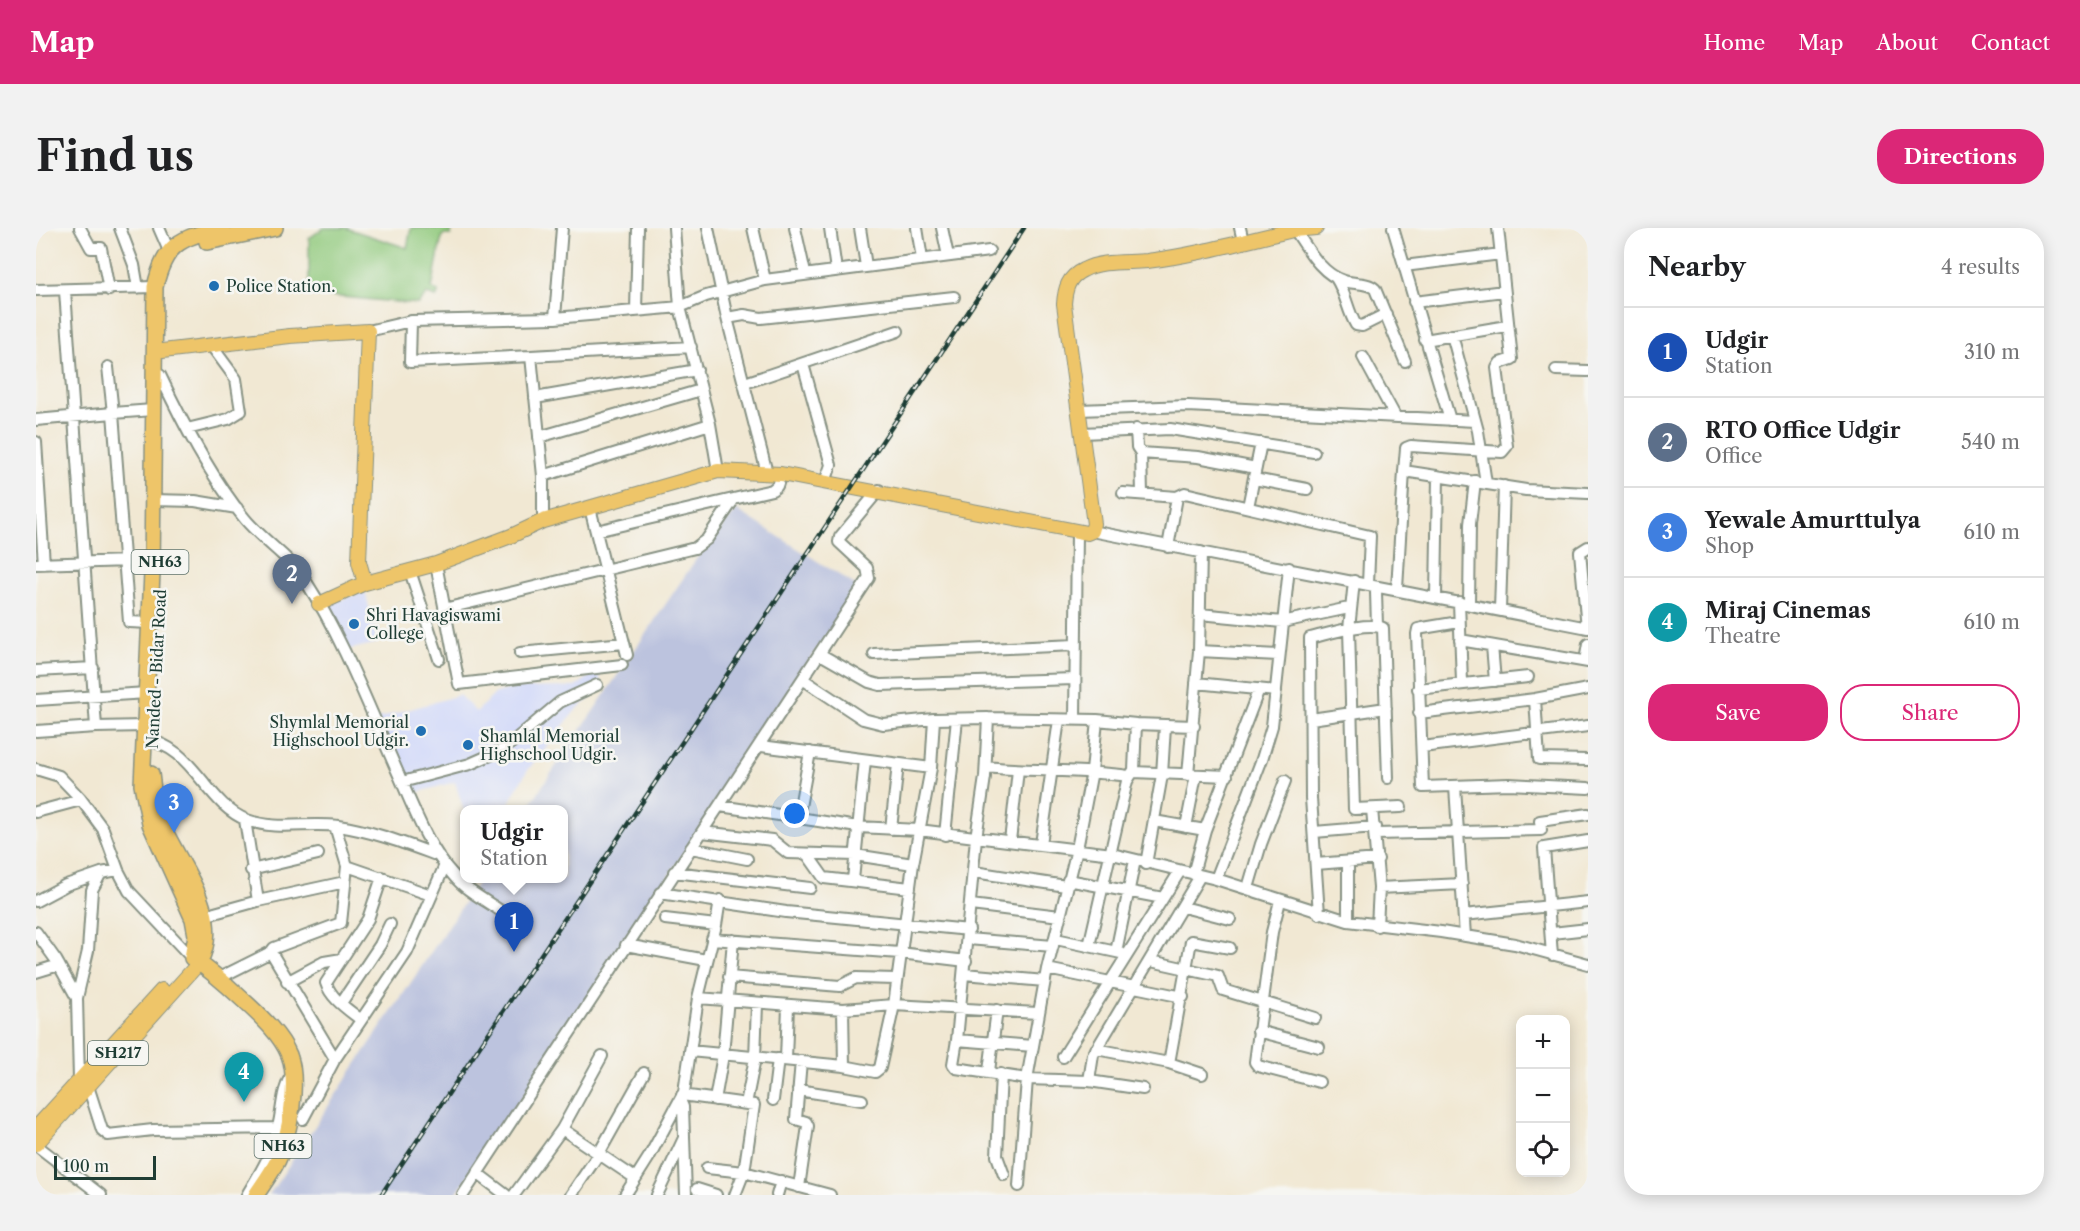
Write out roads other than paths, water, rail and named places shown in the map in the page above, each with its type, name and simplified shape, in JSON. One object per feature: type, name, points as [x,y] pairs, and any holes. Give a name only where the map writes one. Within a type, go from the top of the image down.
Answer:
[{"type":"highway","points":[[169,251],[200,231],[222,228]]},
{"type":"highway","name":"Nanded - Bidar Road","points":[[156,501],[153,410],[160,294],[164,276],[176,255],[207,242],[275,228]]},
{"type":"highway","name":"Nanded - Bidar Road","points":[[169,251],[161,263],[154,287],[156,352],[160,375],[156,560],[147,736],[142,785],[146,812],[199,918],[195,961]]},
{"type":"highway","name":"Nanded - Bidar Road","points":[[147,736],[150,623],[156,560]]},
{"type":"highway","name":"NH63","points":[[195,961],[219,978],[280,1038],[290,1057],[293,1092],[288,1131],[279,1159],[256,1195]]},
{"type":"main road","points":[[319,604],[365,583],[435,564],[511,536],[543,521],[718,471],[774,473],[879,490],[1077,531],[1092,531],[1094,524],[1064,304],[1065,290],[1071,278],[1082,270],[1097,265],[1148,261],[1241,235],[1317,228]]},
{"type":"main road","points":[[156,352],[368,331],[359,562],[365,583]]},
{"type":"main road","name":"SH217","points":[[36,1128],[83,1083],[195,961]]},
{"type":"main road","name":"SH217","points":[[36,1144],[83,1083]]},
{"type":"street","points":[[80,228],[91,248],[101,248],[109,290]]},
{"type":"street","points":[[120,228],[134,265],[138,288]]},
{"type":"street","points":[[159,228],[169,251]]},
{"type":"street","points":[[555,318],[562,228]]},
{"type":"street","points":[[636,311],[638,228]]},
{"type":"street","points":[[674,228],[680,307],[710,424],[718,471]]},
{"type":"street","points":[[596,531],[772,490],[777,486],[727,318],[708,228]]},
{"type":"street","points":[[753,228],[765,280]]},
{"type":"street","points":[[795,228],[805,273]]},
{"type":"street","points":[[830,228],[837,270]]},
{"type":"street","points":[[860,228],[866,266]]},
{"type":"street","points":[[917,228],[922,259]]},
{"type":"street","points":[[942,228],[948,256]]},
{"type":"street","points":[[1393,228],[1450,420]]},
{"type":"street","points":[[1398,589],[1407,448],[1411,446],[1502,452],[1508,447],[1497,368],[1500,363],[1512,359],[1498,228]]},
{"type":"street","points":[[1294,229],[1325,271],[1336,278],[1372,285],[1405,361]]},
{"type":"street","points":[[368,331],[411,321],[555,318],[680,307],[765,280],[805,273],[989,251]]},
{"type":"street","points":[[1404,266],[1501,254]]},
{"type":"street","points":[[1336,278],[1344,290],[1344,300],[1356,326],[1362,326],[1386,314]]},
{"type":"street","points":[[36,290],[109,290],[154,287]]},
{"type":"street","points":[[64,291],[96,727]]},
{"type":"street","points":[[1414,302],[1504,291]]},
{"type":"street","points":[[727,318],[744,315],[761,318],[954,297]]},
{"type":"street","points":[[411,321],[410,362],[691,347]]},
{"type":"street","points":[[1425,340],[1507,326]]},
{"type":"street","points":[[745,383],[898,331]]},
{"type":"street","points":[[1452,335],[1481,451],[1480,482],[1470,524],[1464,603],[1459,622],[1462,682]]},
{"type":"street","points":[[187,429],[228,419],[241,411],[236,379],[211,345]]},
{"type":"street","points":[[531,356],[543,476],[543,521]]},
{"type":"street","points":[[1363,357],[1395,416]]},
{"type":"street","points":[[803,364],[831,465],[825,482]]},
{"type":"street","points":[[108,367],[129,622],[150,623]]},
{"type":"street","points":[[535,398],[697,370]]},
{"type":"street","points":[[1556,370],[1588,371]]},
{"type":"street","points":[[160,375],[187,429],[237,508],[260,536],[289,560],[319,604],[348,658],[402,782],[442,861],[460,882]]},
{"type":"street","points":[[539,437],[701,390]]},
{"type":"street","points":[[1079,410],[1179,406],[1475,421]]},
{"type":"street","points":[[36,420],[153,410]]},
{"type":"street","points":[[543,476],[710,424]]},
{"type":"street","points":[[1136,429],[1137,447],[1141,453],[1142,494]]},
{"type":"street","points":[[1082,433],[1170,429],[1314,452]]},
{"type":"street","points":[[36,442],[40,564],[156,560]]},
{"type":"street","points":[[1248,507],[1261,443]]},
{"type":"street","points":[[1141,453],[1198,457],[1307,489]]},
{"type":"street","points":[[1404,471],[1504,486],[1588,493]]},
{"type":"street","points":[[1436,597],[1438,476]]},
{"type":"street","points":[[1500,610],[1504,486]]},
{"type":"street","points":[[463,1195],[544,1075],[660,893],[761,746],[869,578],[867,567],[841,546],[840,537],[879,490]]},
{"type":"street","points":[[1123,493],[1177,497],[1185,493],[1370,536],[1372,588],[1377,626]]},
{"type":"street","points":[[1168,547],[1177,497]]},
{"type":"street","points":[[444,609],[701,545],[734,499]]},
{"type":"street","points":[[156,501],[195,501],[237,508]]},
{"type":"street","points":[[590,508],[627,655]]},
{"type":"street","points":[[1075,719],[1077,531]]},
{"type":"street","points":[[1092,531],[1354,581],[1372,588],[1398,589],[1587,628],[1580,552],[1588,547]]},
{"type":"street","points":[[1186,827],[1192,775],[1199,651],[1201,552]]},
{"type":"street","points":[[435,564],[459,684],[622,665]]},
{"type":"street","points":[[1216,879],[1262,759],[1272,726],[1289,568]]},
{"type":"street","points":[[410,571],[439,659]]},
{"type":"street","points":[[1354,581],[1349,608],[1354,809],[1401,807]]},
{"type":"street","points":[[1200,614],[1282,622],[1349,608]]},
{"type":"street","points":[[1459,622],[1418,629],[1418,689],[1423,787],[1517,784],[1588,788]]},
{"type":"street","points":[[1319,914],[1314,832],[1310,638],[1349,628],[1381,627],[1383,631],[1388,778]]},
{"type":"street","points":[[1460,640],[1587,661],[1588,644]]},
{"type":"street","points":[[520,652],[624,643]]},
{"type":"street","points":[[874,654],[1075,645]]},
{"type":"street","points":[[1492,646],[1495,681]]},
{"type":"street","points":[[1199,651],[1278,655]]},
{"type":"street","points":[[820,654],[869,682],[880,685],[1076,679]]},
{"type":"street","points":[[36,671],[93,668]]},
{"type":"street","points":[[1418,689],[1462,682],[1528,677]]},
{"type":"street","points":[[804,680],[863,719],[873,723],[988,718],[1075,719],[1194,726]]},
{"type":"street","points":[[1196,683],[1276,691]]},
{"type":"street","points":[[402,782],[470,764],[504,749],[560,702],[597,685]]},
{"type":"street","points":[[1089,1081],[1096,1049],[1183,907],[1196,875],[1205,830],[1259,689]]},
{"type":"street","points":[[1419,713],[1535,699],[1588,689]]},
{"type":"street","points":[[36,700],[147,693]]},
{"type":"street","points":[[1535,699],[1540,760],[1588,760]]},
{"type":"street","points":[[1311,719],[1386,708]]},
{"type":"street","points":[[988,718],[986,767],[976,838],[966,962],[954,1067],[1027,1079],[1089,1081],[1143,1089]]},
{"type":"street","points":[[690,1052],[801,1061],[874,1072],[880,1068],[894,1005],[910,888],[931,768],[934,719]]},
{"type":"street","points":[[945,835],[957,719]]},
{"type":"street","points":[[1041,844],[1059,720]]},
{"type":"street","points":[[1019,1186],[1027,1079],[1038,1012],[1067,883],[1077,849],[1092,771],[1097,720]]},
{"type":"street","points":[[1089,946],[1101,887],[1112,854],[1131,774],[1136,724]]},
{"type":"street","points":[[1146,864],[1162,775],[1165,726]]},
{"type":"street","points":[[1422,747],[1588,726]]},
{"type":"street","points":[[36,731],[96,727],[147,736],[182,757],[211,790],[245,820],[274,826],[335,826],[396,840],[442,861]]},
{"type":"street","points":[[761,746],[931,768]]},
{"type":"street","points":[[798,818],[810,752]]},
{"type":"street","points":[[853,880],[865,760]]},
{"type":"street","points":[[891,829],[898,764]]},
{"type":"street","points":[[986,767],[1018,770],[1227,776]]},
{"type":"street","points":[[36,769],[59,776],[81,800],[103,829],[117,870],[129,891],[195,961]]},
{"type":"street","points":[[1010,841],[1018,770]]},
{"type":"street","points":[[1248,888],[1264,837],[1286,781]]},
{"type":"street","points":[[1455,787],[1465,936]]},
{"type":"street","points":[[36,812],[81,800]]},
{"type":"street","points":[[720,806],[858,826],[1041,844],[1112,854],[1248,888],[1319,914],[1348,921],[1515,944],[1588,964]]},
{"type":"street","points":[[1372,809],[1378,859],[1377,926]]},
{"type":"street","points":[[1314,832],[1459,833],[1541,830],[1540,821],[1588,814]]},
{"type":"street","points":[[245,820],[251,870],[258,901]]},
{"type":"street","points":[[1154,821],[1205,830]]},
{"type":"street","points":[[219,978],[271,952],[274,948],[339,926],[347,866],[335,826]]},
{"type":"street","points":[[702,832],[772,840],[788,853],[855,855],[914,864]]},
{"type":"street","points":[[1552,955],[1545,848],[1588,841]]},
{"type":"street","points":[[691,848],[747,858]]},
{"type":"street","points":[[251,870],[318,854]]},
{"type":"street","points":[[807,854],[824,878],[910,888]]},
{"type":"street","points":[[1316,864],[1378,859]]},
{"type":"street","points":[[1116,952],[1135,860]]},
{"type":"street","points":[[303,1119],[335,1059],[408,952],[442,861]]},
{"type":"street","points":[[1348,862],[1348,921]]},
{"type":"street","points":[[347,866],[431,895]]},
{"type":"street","points":[[36,900],[66,885],[117,870]]},
{"type":"street","points":[[1063,1057],[1180,871]]},
{"type":"street","points":[[674,872],[810,888]]},
{"type":"street","points":[[974,872],[1101,887],[1163,898]]},
{"type":"street","points":[[101,873],[92,890],[88,951],[77,998],[83,1083],[102,1130],[108,1135],[153,1130],[278,1128]]},
{"type":"street","points":[[361,1020],[328,990],[326,983],[368,919],[382,877]]},
{"type":"street","points":[[199,918],[258,901],[345,882]]},
{"type":"street","points":[[462,883],[505,914],[508,920]]},
{"type":"street","points":[[1379,888],[1462,884]]},
{"type":"street","points":[[660,893],[720,900],[786,912],[905,924],[968,935],[1089,946],[1127,956]]},
{"type":"street","points":[[686,1195],[681,1098],[698,998],[720,900]]},
{"type":"street","points":[[1280,901],[1272,932],[1254,1055],[1258,1066],[1319,1082]]},
{"type":"street","points":[[1464,915],[1588,902]]},
{"type":"street","points":[[971,905],[1060,916]]},
{"type":"street","points":[[1183,907],[1230,919]]},
{"type":"street","points":[[665,919],[716,925]]},
{"type":"street","points":[[341,1003],[380,945],[390,924]]},
{"type":"street","points":[[1552,933],[1588,929]]},
{"type":"street","points":[[36,932],[59,965],[77,998]]},
{"type":"street","points":[[712,939],[900,953],[966,962]]},
{"type":"street","points":[[1169,1064],[1183,997],[1190,943],[1193,939],[1230,948]]},
{"type":"street","points":[[715,1100],[723,1055],[733,940]]},
{"type":"street","points":[[626,945],[706,960]]},
{"type":"street","points":[[271,952],[335,1059]]},
{"type":"street","points":[[287,982],[324,962],[342,959]]},
{"type":"street","points":[[1151,961],[1218,976],[1223,990],[1315,1018]]},
{"type":"street","points":[[36,972],[59,965]]},
{"type":"street","points":[[1047,969],[1112,980],[1183,997]]},
{"type":"street","points":[[964,974],[1045,981]]},
{"type":"street","points":[[729,976],[840,986],[856,978],[896,979]]},
{"type":"street","points":[[698,998],[726,1002],[843,1009],[894,1005],[1038,1012]]},
{"type":"street","points":[[746,1104],[755,1058],[757,1004]]},
{"type":"street","points":[[772,1100],[782,1059],[788,1006]]},
{"type":"street","points":[[843,1009],[844,1066]]},
{"type":"street","points":[[989,1071],[997,1010]]},
{"type":"street","points":[[1258,1030],[1320,1047]]},
{"type":"street","points":[[957,1040],[1033,1046]]},
{"type":"street","points":[[1096,1049],[1169,1064],[1202,1074]]},
{"type":"street","points":[[514,1195],[562,1129],[602,1056]]},
{"type":"street","points":[[799,1187],[808,1126],[806,1122],[796,1119],[801,1061]]},
{"type":"street","points":[[571,1195],[598,1155],[644,1073]]},
{"type":"street","points":[[248,1195],[268,1160],[278,1128],[284,1090],[292,1074]]},
{"type":"street","points":[[1001,1074],[997,1156],[1004,1175]]},
{"type":"street","points":[[798,1090],[862,1100]]},
{"type":"street","points":[[681,1098],[754,1105],[744,1172],[735,1195]]},
{"type":"street","points":[[624,1195],[681,1098]]},
{"type":"street","points":[[562,1129],[635,1178]]},
{"type":"street","points":[[657,1195],[684,1138]]},
{"type":"street","points":[[36,1144],[101,1195]]},
{"type":"street","points":[[707,1168],[744,1172],[830,1195]]},
{"type":"street","points":[[477,1173],[506,1195]]},
{"type":"street","points":[[777,1195],[781,1182]]},
{"type":"street","points":[[697,1189],[716,1195]]},
{"type":"railway","points":[[381,1195],[1024,228]]},
{"type":"place","name":"Police Station.","points":[[214,286]]},
{"type":"place","name":"RTO Office Udgir","points":[[292,604]]},
{"type":"place","name":"Shri Havagiswami College","points":[[354,624]]},
{"type":"place","name":"Shymlal Memorial Highschool Udgir.","points":[[421,731]]},
{"type":"place","name":"Shamlal Memorial Highschool Udgir.","points":[[468,745]]},
{"type":"place","name":"Yewale Amurttulya","points":[[174,833]]},
{"type":"place","name":"Udgir","points":[[514,952]]},
{"type":"place","name":"Miraj Cinemas","points":[[244,1102]]}]
